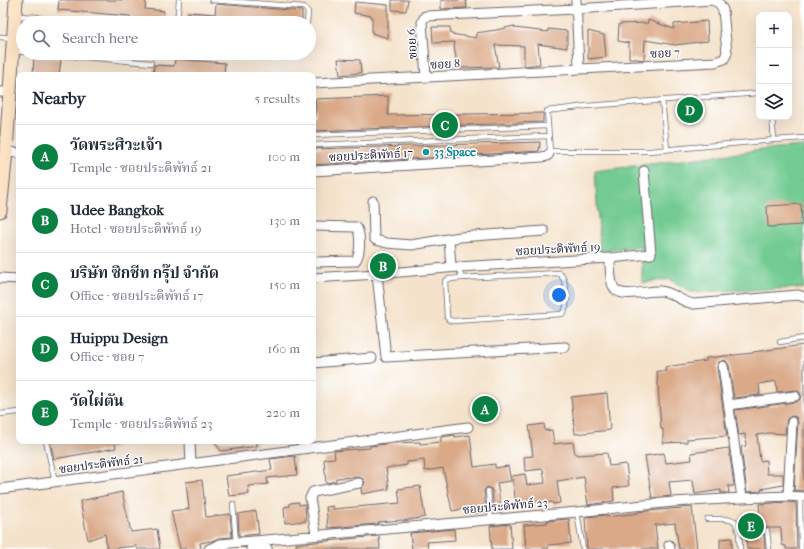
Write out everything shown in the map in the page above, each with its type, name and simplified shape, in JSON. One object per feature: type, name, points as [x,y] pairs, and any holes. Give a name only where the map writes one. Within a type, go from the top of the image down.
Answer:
[{"type":"main road","points":[[16,0],[16,32]]},
{"type":"main road","points":[[0,211],[2,167],[13,153],[5,92],[16,51]]},
{"type":"street","points":[[579,68],[576,5],[712,0]]},
{"type":"street","name":"ซอย 7","points":[[579,68],[715,62],[724,59],[727,53],[723,10],[719,3],[712,0]]},
{"type":"street","name":"ซอย 6","points":[[426,78],[422,22],[425,16],[576,5]]},
{"type":"street","name":"ซอย 8","points":[[316,83],[426,78],[579,68]]},
{"type":"street","name":"ซอยประดิพัทธ์ 17","points":[[316,170],[542,157],[549,153]]},
{"type":"street","points":[[610,258],[651,254],[644,170]]},
{"type":"street","points":[[373,201],[374,233],[376,240],[387,243],[411,245],[449,239],[544,231]]},
{"type":"street","points":[[316,226],[356,227],[359,232],[359,255],[355,261],[316,262]]},
{"type":"street","points":[[449,239],[455,267]]},
{"type":"street","name":"ซอยประดิพัทธ์ 19","points":[[316,278],[455,267],[610,258],[613,286],[618,292],[622,293],[627,294],[659,291],[672,293],[681,301],[694,304],[798,295],[804,297]]},
{"type":"street","points":[[377,274],[386,357],[565,347]]},
{"type":"street","points":[[0,278],[16,278]]},
{"type":"street","points":[[316,363],[372,358]]},
{"type":"street","points":[[723,366],[742,498]]},
{"type":"street","points":[[729,405],[795,396]]},
{"type":"street","points":[[788,496],[792,422]]},
{"type":"street","name":"ซอยประดิพัทธ์ 21","points":[[0,489],[468,427]]},
{"type":"street","points":[[190,444],[191,464]]},
{"type":"street","points":[[316,534],[310,498],[313,492],[359,484]]},
{"type":"street","name":"ซอยประดิพัทธ์ 23","points":[[209,549],[220,544],[316,534],[491,520],[673,502],[788,496],[802,497]]},
{"type":"street","points":[[251,549],[267,549]]},
{"type":"lane","points":[[178,16],[179,0]]},
{"type":"lane","points":[[212,0],[304,7],[308,12],[308,16]]},
{"type":"lane","points":[[0,37],[16,46]]},
{"type":"lane","points":[[117,60],[151,63]]},
{"type":"lane","points":[[756,93],[662,100],[547,111],[549,153],[650,151],[804,138]]},
{"type":"lane","points":[[662,100],[667,149]]},
{"type":"lane","points":[[772,120],[774,140]]},
{"type":"lane","points":[[316,135],[548,126]]},
{"type":"lane","points":[[316,145],[548,136]]},
{"type":"lane","points":[[455,267],[462,278]]},
{"type":"lane","points":[[559,273],[565,280],[567,306],[565,312],[562,314],[453,321],[449,320],[447,317],[446,281],[449,279],[462,278],[559,273]]},
{"type":"lane","points":[[780,342],[804,338]]},
{"type":"lane","points":[[0,414],[16,412]]},
{"type":"lane","points":[[47,444],[55,482]]},
{"type":"lane","points":[[488,491],[491,520]]},
{"type":"lane","points":[[801,549],[802,497]]},
{"type":"lane","points":[[233,504],[236,543]]},
{"type":"lane","points":[[577,512],[583,549]]},
{"type":"lane","points":[[707,519],[725,519],[735,521],[740,549]]},
{"type":"lane","points":[[738,533],[756,530],[767,531],[769,549]]},
{"type":"green space","points":[[804,146],[804,288],[691,292],[669,279],[642,283],[642,247],[600,251],[595,171],[777,148]]},
{"type":"building","points":[[59,0],[146,0],[145,9],[164,11],[164,16],[130,16],[58,10]]},
{"type":"building","points":[[392,0],[408,0],[406,11],[392,10]]},
{"type":"building","points":[[441,0],[466,0],[467,8],[441,9]]},
{"type":"building","points":[[355,2],[388,5],[388,38],[372,33],[372,16],[354,13]]},
{"type":"building","points":[[216,4],[302,11],[302,16],[188,16],[188,12],[215,14]]},
{"type":"building","points":[[648,20],[674,29],[674,24],[707,21],[708,41],[675,45],[645,40],[644,60],[629,58],[629,43],[618,41],[619,24],[648,23]]},
{"type":"building","points":[[514,26],[515,28],[548,32],[548,29],[567,31],[567,48],[538,44],[540,64],[524,66],[524,46],[495,45],[499,67],[458,68],[454,47],[455,42],[433,43],[432,27],[450,27],[451,34],[476,38],[476,33]]},
{"type":"building","points":[[588,31],[604,35],[606,57],[588,59]]},
{"type":"building","points":[[338,59],[360,60],[361,73],[340,75]]},
{"type":"building","points":[[34,60],[61,60],[59,72],[33,72]]},
{"type":"building","points":[[175,60],[225,63],[224,72],[153,72],[154,65],[174,66]]},
{"type":"building","name":"33 Space","points":[[388,96],[388,115],[543,113],[543,122],[316,131],[316,99]]},
{"type":"building","name":"33 Space","points":[[540,142],[539,151],[316,165],[316,149]]},
{"type":"building","points":[[801,204],[802,225],[768,227],[767,206]]},
{"type":"building","points":[[804,345],[804,491],[794,490],[798,422],[796,417],[792,416],[787,419],[785,434],[769,433],[757,435],[760,461],[766,460],[767,474],[783,474],[783,485],[761,489],[762,491],[747,492],[741,447],[746,446],[745,434],[739,435],[735,410],[796,402],[800,399],[801,395],[795,390],[777,392],[776,381],[759,384],[760,395],[734,398],[729,365],[725,360],[719,362],[717,367],[727,436],[687,439],[687,442],[663,443],[657,371],[666,371],[665,367],[706,361],[706,358],[753,353]]},
{"type":"building","points":[[607,393],[610,430],[575,434],[571,397]]},
{"type":"building","points":[[544,424],[545,431],[552,430],[554,444],[573,442],[575,454],[607,453],[609,466],[626,464],[629,486],[613,488],[614,501],[588,505],[584,477],[557,481],[560,503],[553,504],[552,502],[538,504],[538,501],[516,504],[512,476],[525,474],[527,485],[545,483],[543,469],[525,471],[524,457],[533,456],[529,426]]},
{"type":"building","points":[[455,435],[455,437],[470,435],[474,467],[495,464],[495,468],[508,466],[511,481],[497,483],[501,508],[494,509],[492,490],[488,487],[484,491],[486,512],[473,513],[472,507],[452,511],[443,468],[425,471],[424,460],[407,462],[407,465],[386,468],[389,489],[362,494],[361,489],[365,482],[359,477],[336,478],[336,481],[326,483],[324,459],[335,458],[334,451],[370,448],[370,446],[393,443],[420,442],[420,444],[441,442],[441,437]]},
{"type":"building","points":[[51,444],[115,444],[116,448],[54,459]]},
{"type":"building","points":[[216,444],[257,444],[257,446],[221,451]]},
{"type":"building","points":[[729,448],[734,486],[728,486],[729,493],[721,493],[721,490],[695,494],[693,480],[669,482],[671,496],[652,498],[645,456],[664,453],[666,463],[692,460],[691,453]]},
{"type":"building","points":[[295,456],[297,475],[267,478],[268,484],[248,486],[249,494],[229,496],[226,476],[272,470],[270,459]]},
{"type":"building","points":[[202,480],[206,517],[230,514],[232,537],[219,538],[200,543],[201,549],[180,549],[171,511],[189,509],[186,482]]},
{"type":"building","points":[[420,486],[425,517],[403,521],[378,522],[378,524],[328,528],[326,507],[333,506],[333,509],[400,503],[398,489]]},
{"type":"building","points":[[122,492],[131,532],[157,529],[160,549],[137,549],[136,546],[107,549],[105,534],[88,540],[80,501]]},
{"type":"building","points":[[299,502],[299,505],[305,504],[306,521],[285,523],[284,507],[290,506],[290,503]]},
{"type":"building","points":[[788,502],[796,503],[797,549],[786,549],[786,546],[782,545],[781,528],[755,526],[754,517],[760,517],[759,504]]},
{"type":"building","points":[[692,507],[697,549],[679,549],[675,523],[655,525],[658,549],[587,549],[585,517],[606,515],[606,517],[638,512]]},
{"type":"building","points":[[256,511],[259,534],[239,536],[238,514]]},
{"type":"building","points":[[569,519],[571,543],[548,545],[548,549],[526,549],[524,525]]},
{"type":"building","points":[[510,524],[512,549],[492,549],[490,526]]},
{"type":"building","points":[[454,529],[455,540],[427,542],[428,549],[412,549],[410,533]]},
{"type":"building","points":[[764,534],[765,549],[747,549],[746,536]]},
{"type":"building","points":[[379,536],[380,549],[297,549],[296,544]]},
{"type":"building","points":[[732,538],[732,549],[720,549],[720,539]]},
{"type":"place","name":"Huippu Design","points":[[690,110]]},
{"type":"place","name":"บริษัท ซิกชีท กรุ๊ป จำกัด","points":[[445,125]]},
{"type":"place","name":"33 Space","points":[[426,152]]},
{"type":"place","name":"Udee Bangkok","points":[[383,266]]},
{"type":"place","name":"วัดพระศิวะเจ้า","points":[[485,409]]},
{"type":"place","name":"วัดไผ่ตัน","points":[[751,526]]}]
